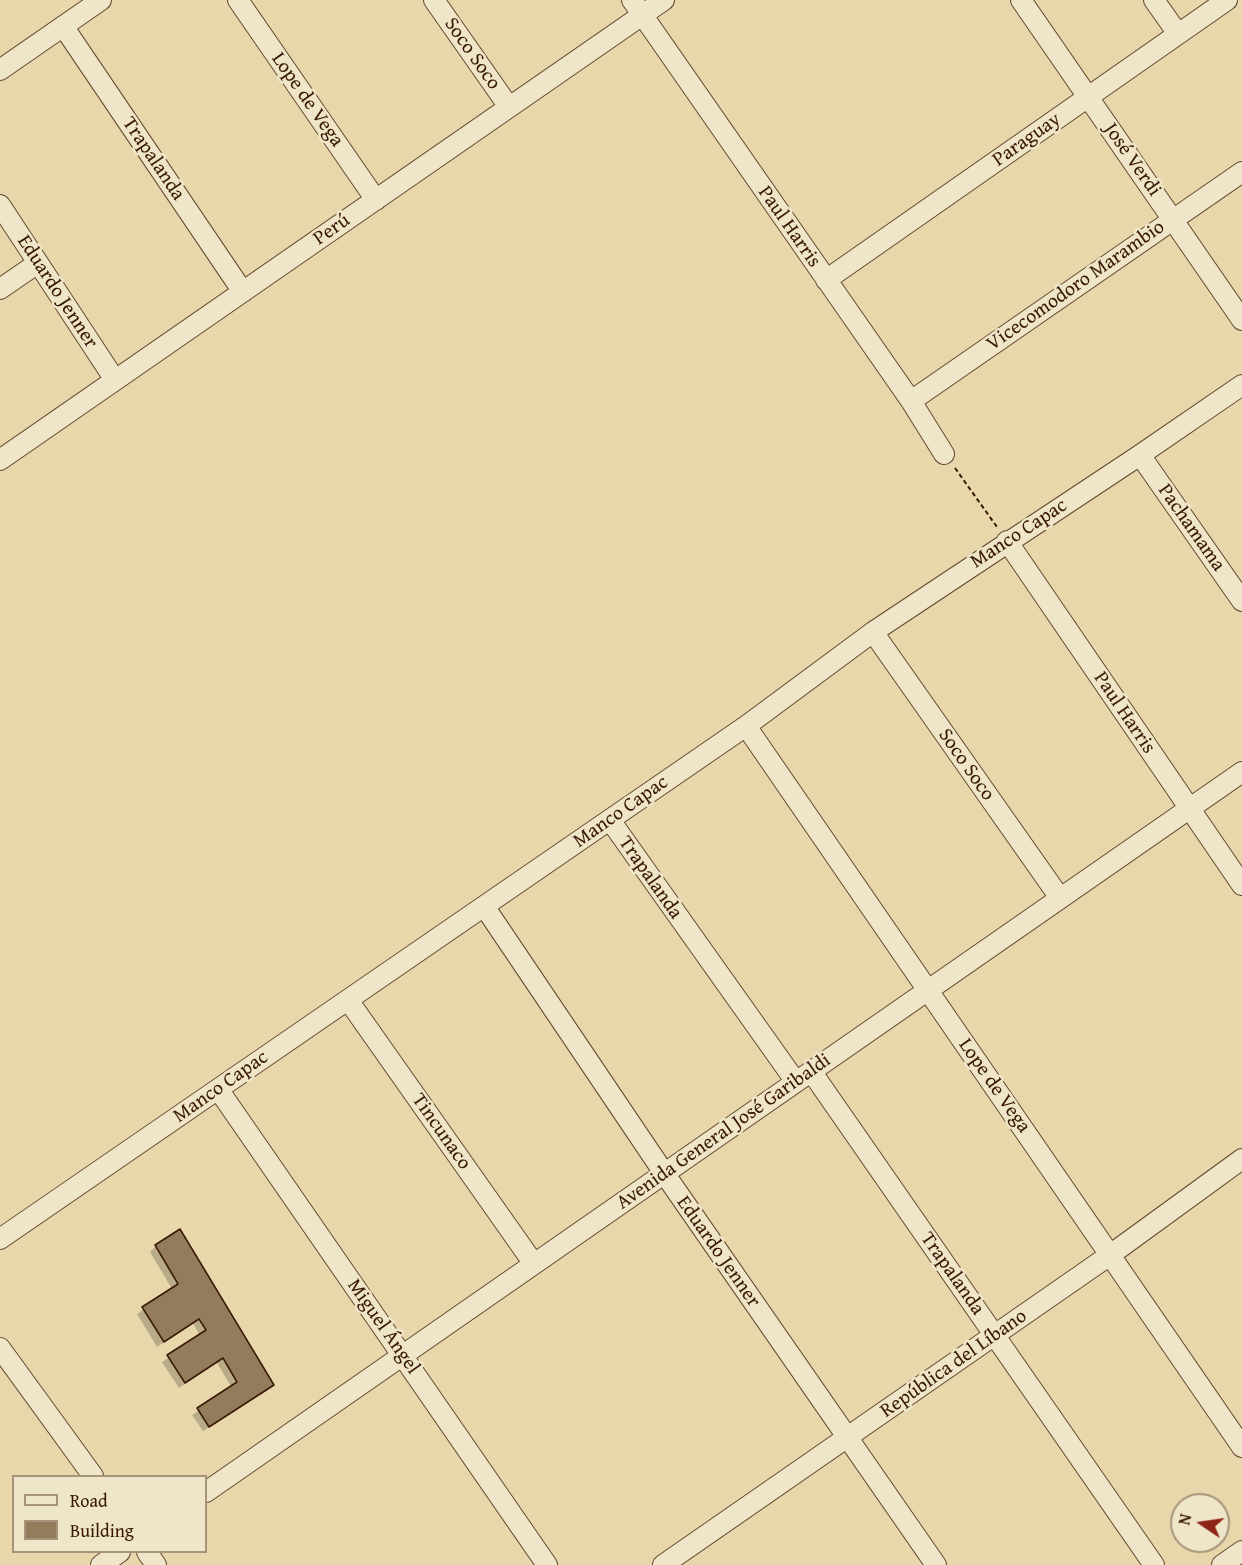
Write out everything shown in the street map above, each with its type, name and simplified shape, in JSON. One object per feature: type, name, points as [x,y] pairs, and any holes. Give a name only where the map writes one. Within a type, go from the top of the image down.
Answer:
[{"type":"street","points":[[0,70],[101,0]]},
{"type":"street","name":"Lope de Vega","points":[[238,0],[376,200]]},
{"type":"street","name":"Soco Soco","points":[[434,0],[509,107]]},
{"type":"street","name":"Perú","points":[[0,460],[509,107],[637,8],[664,0]]},
{"type":"street","name":"José Verdi","points":[[1021,0],[1242,320]]},
{"type":"street","points":[[1154,0],[1178,34]]},
{"type":"street","name":"Paraguay","points":[[826,280],[1227,0]]},
{"type":"street","name":"Paul Harris","points":[[637,8],[911,401],[944,454]]},
{"type":"street","name":"Trapalanda","points":[[63,26],[243,292]]},
{"type":"street","name":"Vicecomodoro Marambio","points":[[911,401],[1242,171]]},
{"type":"street","name":"Eduardo Jenner","points":[[0,205],[115,380]]},
{"type":"street","points":[[0,289],[38,262]]},
{"type":"street","name":"Manco Capac","points":[[0,1239],[746,726],[873,632],[1242,385]]},
{"type":"street","name":"Pachamama","points":[[1140,455],[1242,601]]},
{"type":"street","name":"Paul Harris","points":[[1007,541],[1242,885]]},
{"type":"street","name":"Soco Soco","points":[[873,632],[1060,898]]},
{"type":"street","name":"Lope de Vega","points":[[746,726],[1242,1447]]},
{"type":"street","name":"Avenida General José Garibaldi","points":[[207,1491],[1242,771]]},
{"type":"street","name":"Trapalanda","points":[[610,820],[995,1336],[1154,1565]]},
{"type":"street","name":"Eduardo Jenner","points":[[484,906],[664,1173],[936,1565]]},
{"type":"street","name":"Tincunaco","points":[[348,1000],[534,1264]]},
{"type":"street","name":"Miguel Ángel","points":[[218,1089],[547,1565]]},
{"type":"street","name":"República del Líbano","points":[[663,1565],[995,1336],[1242,1159]]},
{"type":"street","points":[[0,1348],[92,1475]]},
{"type":"street","points":[[1222,1565],[1242,1551]]},
{"type":"street","points":[[101,1565],[117,1553]]},
{"type":"path","points":[[944,454],[1007,541]]},
{"type":"building","points":[[180,1229],[274,1385],[209,1427],[197,1408],[237,1382],[223,1358],[185,1383],[167,1355],[206,1330],[199,1319],[164,1342],[142,1307],[178,1284],[155,1245]]}]
